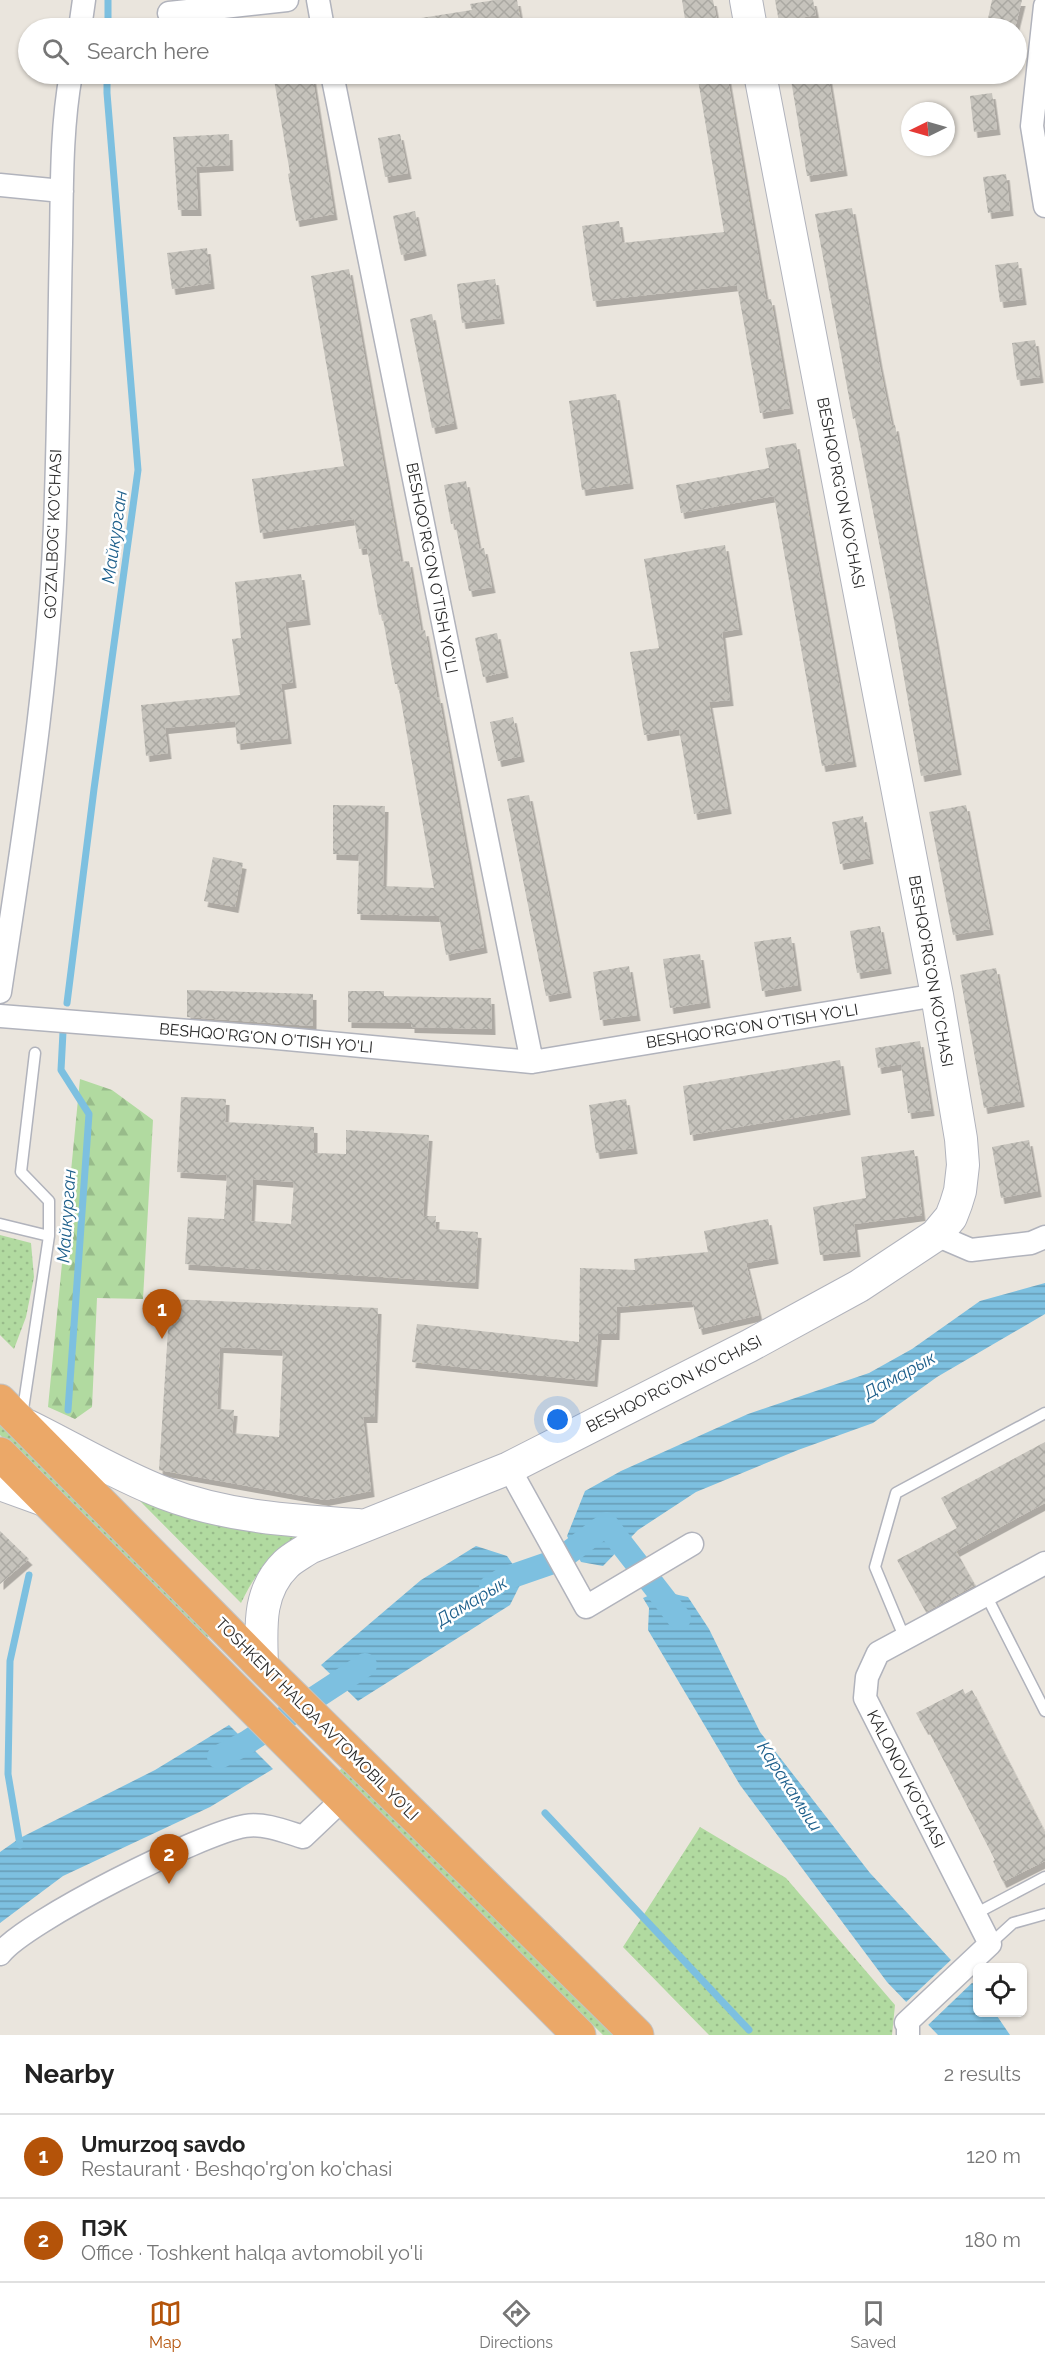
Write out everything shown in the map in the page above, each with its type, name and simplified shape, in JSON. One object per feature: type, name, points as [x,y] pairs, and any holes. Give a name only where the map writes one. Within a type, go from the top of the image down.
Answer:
[{"type":"highway","name":"TOSHKENT HALQA AVTOMOBIL YO'LI","points":[[10,1412],[262,1666],[637,2035]]},
{"type":"highway","points":[[0,1454],[579,2035]]},
{"type":"main road","points":[[746,0],[749,18]]},
{"type":"main road","name":"BESHQO'RG'ON KO'CHASI","points":[[262,1666],[263,1602],[272,1582],[286,1564],[309,1548],[509,1468],[750,1346],[859,1286],[936,1235],[951,1217],[956,1204],[963,1165],[937,995],[762,84]]},
{"type":"main road","name":"BESHQO'RG'ON KO'CHASI","points":[[10,1412],[143,1484],[185,1500],[291,1521],[368,1526]]},
{"type":"main road","points":[[0,1484],[47,1501]]},
{"type":"street","points":[[81,18],[84,0]]},
{"type":"street","points":[[169,13],[288,0]]},
{"type":"street","points":[[318,0],[321,18]]},
{"type":"street","points":[[1045,6],[1032,126],[1045,206]]},
{"type":"street","name":"GO'ZALBOG' KO'CHASI","points":[[0,992],[28,805],[50,624],[56,496],[62,191],[69,84]]},
{"type":"street","name":"BESHQO'RG'ON O'TISH YO'LI","points":[[335,84],[532,1062]]},
{"type":"street","points":[[0,185],[62,191]]},
{"type":"street","name":"BESHQO'RG'ON O'TISH YO'LI","points":[[0,1016],[266,1037],[532,1062],[937,995]]},
{"type":"street","points":[[936,1235],[970,1250],[1031,1243],[1045,1237]]},
{"type":"street","points":[[509,1468],[586,1607],[692,1544]]},
{"type":"street","name":"KALONOV KO'CHASI","points":[[986,1948],[975,1914],[865,1698],[867,1677],[878,1653],[1045,1563]]},
{"type":"street","points":[[0,1954],[8,1944],[59,1911],[188,1846],[244,1826],[265,1826],[303,1837],[334,1789]]},
{"type":"street","points":[[907,2029],[986,1948]]},
{"type":"lane","points":[[10,1412],[49,1236],[49,1201],[21,1172],[35,1053]]},
{"type":"lane","points":[[0,1224],[49,1236]]},
{"type":"lane","points":[[905,1639],[875,1567],[896,1492],[1045,1413]]},
{"type":"lane","points":[[986,1595],[1045,1711]]},
{"type":"lane","points":[[975,1914],[1045,1877]]},
{"type":"lane","points":[[986,1948],[1013,1923],[1045,1914]]},
{"type":"green space","points":[[80,1079],[112,1090],[153,1120],[143,1299],[97,1298],[92,1407],[75,1419],[48,1407]]},
{"type":"green space","points":[[0,1235],[31,1243],[34,1277],[26,1317],[14,1349],[0,1335]]},
{"type":"green space","points":[[0,1416],[215,1630],[205,1640],[0,1435]]},
{"type":"green space","points":[[139,1500],[192,1517],[300,1536],[265,1565],[241,1603]]},
{"type":"green space","points":[[348,1762],[622,2035],[603,2035],[338,1772]]},
{"type":"green space","points":[[700,1827],[786,1878],[895,2005],[892,2035],[709,2035],[623,1947]]},
{"type":"water","points":[[1045,1283],[1045,1314],[937,1377],[873,1423],[798,1450],[696,1492],[638,1530],[603,1566],[581,1562],[567,1536],[585,1491],[621,1471],[748,1414],[869,1373],[912,1349],[980,1301]]},
{"type":"water","points":[[476,1546],[507,1556],[523,1579],[510,1605],[358,1701],[321,1665],[421,1580]]},
{"type":"water","points":[[669,1587],[674,1594],[688,1597],[709,1629],[760,1732],[870,1873],[973,1984],[973,2017],[998,2017],[1010,2035],[938,2035],[887,1982],[740,1785],[648,1630],[649,1608],[643,1598]]},
{"type":"water","points":[[229,1725],[273,1769],[210,1807],[63,1876],[0,1923],[0,1852],[20,1838],[155,1770]]},
{"type":"pier","points":[[953,1958],[973,1980],[926,2027],[904,2004]]},
{"type":"building","points":[[495,0],[517,0],[520,18],[421,18],[472,10],[470,4]]},
{"type":"building","points":[[682,0],[713,0],[716,18],[685,18]]},
{"type":"building","points":[[775,0],[813,0],[816,15],[778,18]]},
{"type":"building","points":[[992,0],[1022,0],[1018,18],[988,18]]},
{"type":"building","points":[[275,84],[314,84],[334,214],[296,221],[288,174],[290,173]]},
{"type":"building","points":[[699,84],[729,84],[766,300],[771,299],[790,408],[760,413],[737,285],[593,301],[582,226],[619,221],[622,243],[724,232]]},
{"type":"building","points":[[792,84],[830,84],[844,170],[807,176]]},
{"type":"building","points":[[992,93],[997,129],[974,132],[970,96]]},
{"type":"building","points":[[229,134],[230,165],[196,167],[198,210],[178,210],[173,137]]},
{"type":"building","points":[[400,134],[408,173],[385,177],[378,138]]},
{"type":"building","points":[[1006,174],[1010,210],[988,213],[983,177]]},
{"type":"building","points":[[852,208],[879,362],[892,426],[895,425],[958,769],[921,776],[894,620],[855,418],[853,419],[815,214]]},
{"type":"building","points":[[415,211],[423,250],[401,255],[393,216]]},
{"type":"building","points":[[207,248],[211,283],[172,289],[167,253]]},
{"type":"building","points":[[1018,262],[1023,299],[1000,302],[995,265]]},
{"type":"building","points":[[349,269],[401,562],[409,561],[421,631],[425,630],[484,947],[446,955],[439,916],[357,914],[359,855],[333,854],[333,805],[385,806],[383,886],[434,888],[398,684],[395,684],[382,614],[379,615],[367,548],[359,549],[354,519],[260,533],[252,479],[344,466],[311,276]]},
{"type":"building","points":[[495,279],[501,318],[462,323],[457,284]]},
{"type":"building","points":[[432,314],[454,423],[432,428],[410,319]]},
{"type":"building","points":[[1035,340],[1040,377],[1017,380],[1012,343]]},
{"type":"building","points":[[616,394],[630,483],[582,490],[569,401]]},
{"type":"building","points":[[796,443],[853,761],[822,766],[774,496],[681,513],[676,485],[769,468],[765,448]]},
{"type":"building","points":[[466,481],[479,549],[484,548],[492,587],[469,591],[455,523],[451,524],[444,485]]},
{"type":"building","points":[[725,545],[739,629],[722,632],[730,700],[709,702],[728,808],[694,814],[679,729],[644,735],[630,652],[659,648],[644,559]]},
{"type":"building","points":[[301,574],[307,619],[285,622],[293,682],[281,684],[288,738],[237,744],[235,721],[165,728],[168,753],[146,756],[141,705],[240,695],[232,639],[241,638],[235,582]]},
{"type":"building","points":[[497,633],[505,672],[483,677],[475,638]]},
{"type":"building","points":[[513,717],[521,756],[498,761],[490,722]]},
{"type":"building","points":[[529,795],[568,992],[546,996],[507,799]]},
{"type":"building","points":[[966,805],[990,929],[953,935],[929,812]]},
{"type":"building","points":[[863,816],[870,858],[840,864],[832,822]]},
{"type":"building","points":[[213,857],[243,863],[235,907],[204,901]]},
{"type":"building","points":[[880,926],[888,968],[857,973],[850,931]]},
{"type":"building","points":[[791,937],[798,985],[762,991],[754,942]]},
{"type":"building","points":[[700,954],[707,1002],[670,1008],[663,959]]},
{"type":"building","points":[[629,966],[637,1015],[600,1020],[593,972]]},
{"type":"building","points":[[996,968],[1021,1101],[984,1108],[960,975]]},
{"type":"building","points":[[187,990],[313,994],[313,1026],[187,1017]]},
{"type":"building","points":[[348,991],[384,991],[384,996],[491,998],[492,1029],[411,1027],[411,1023],[348,1022]]},
{"type":"building","points":[[920,1041],[931,1110],[908,1113],[901,1064],[878,1068],[875,1048]]},
{"type":"building","points":[[840,1060],[847,1109],[690,1135],[683,1086]]},
{"type":"building","points":[[181,1097],[226,1099],[225,1122],[314,1127],[314,1153],[346,1154],[346,1130],[429,1135],[423,1216],[436,1216],[435,1229],[478,1232],[475,1283],[185,1264],[188,1217],[224,1219],[227,1175],[177,1172]],"holes":[[[253,1179],[294,1182],[291,1224],[251,1221]]]},
{"type":"building","points":[[626,1099],[634,1148],[596,1153],[589,1105]]},
{"type":"building","points":[[1029,1140],[1038,1191],[1001,1198],[992,1147]]},
{"type":"building","points":[[914,1150],[922,1215],[854,1224],[857,1251],[820,1255],[813,1207],[866,1198],[861,1157]]},
{"type":"building","points":[[768,1219],[775,1258],[746,1263],[759,1315],[699,1329],[692,1301],[617,1307],[616,1334],[598,1334],[594,1381],[412,1362],[417,1324],[579,1342],[580,1268],[635,1270],[634,1259],[708,1252],[704,1231]]},
{"type":"building","points":[[170,1299],[378,1308],[374,1417],[363,1417],[371,1491],[325,1500],[159,1470]],"holes":[[[220,1347],[283,1350],[279,1437],[232,1433],[234,1410],[217,1409]]]},
{"type":"building","points":[[1045,1442],[1045,1503],[956,1551],[975,1585],[926,1612],[897,1560],[957,1528],[941,1498]]},
{"type":"building","points":[[0,1531],[29,1559],[0,1584]]},
{"type":"building","points":[[963,1689],[965,1694],[972,1690],[1045,1832],[1045,1861],[1003,1882],[993,1861],[995,1860],[927,1728],[925,1729],[916,1713]]},
{"type":"waterway","name":"Майкурган","points":[[108,0],[108,18]]},
{"type":"waterway","name":"Майкурган","points":[[67,1003],[138,470],[107,84]]},
{"type":"waterway","name":"Майкурган","points":[[63,1032],[61,1070],[89,1114],[68,1410]]},
{"type":"waterway","name":"Каракамыш","points":[[606,1524],[679,1618]]},
{"type":"waterway","name":"Дамарык","points":[[491,1587],[504,1579],[559,1560],[600,1529]]},
{"type":"waterway","name":"Майкурган","points":[[20,1845],[8,1774],[10,1661],[29,1575]]},
{"type":"waterway","name":"Дамарык","points":[[219,1757],[246,1743],[365,1665]]},
{"type":"waterway","points":[[545,1813],[749,2030]]},
{"type":"place","name":"Umurzoq savdo","points":[[162,1339]]},
{"type":"place","name":"ПЭК","points":[[169,1884]]}]
